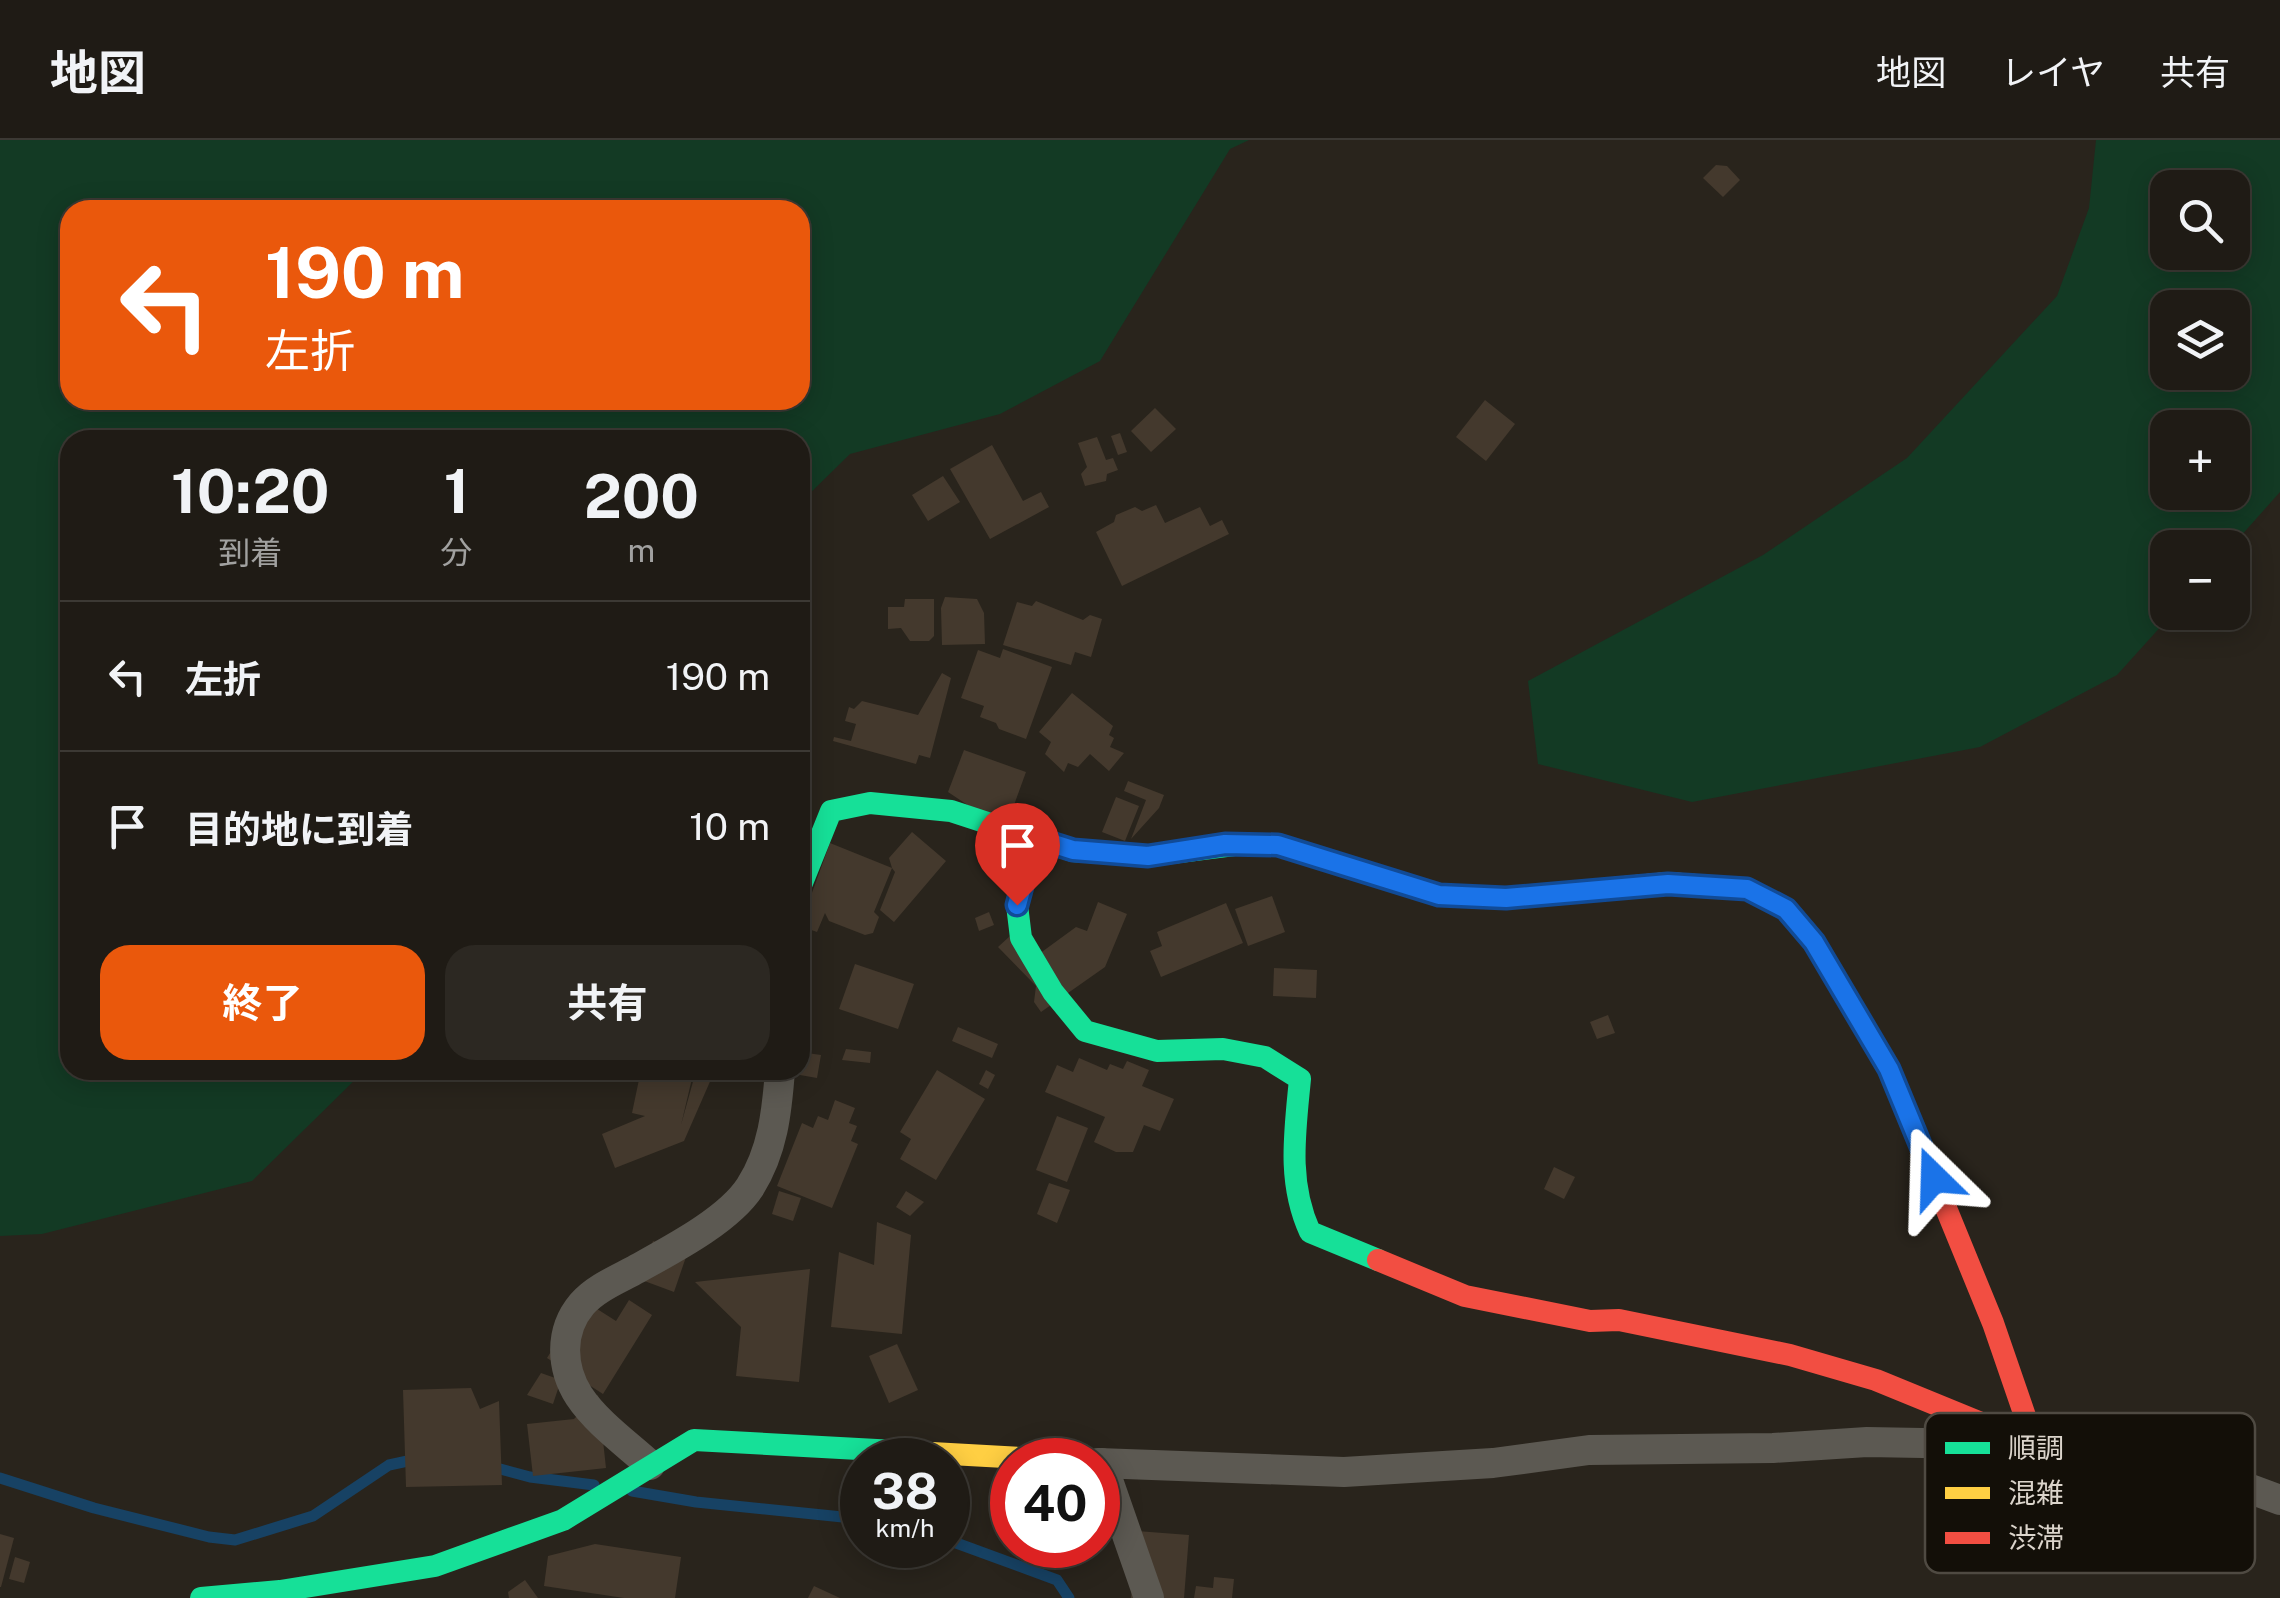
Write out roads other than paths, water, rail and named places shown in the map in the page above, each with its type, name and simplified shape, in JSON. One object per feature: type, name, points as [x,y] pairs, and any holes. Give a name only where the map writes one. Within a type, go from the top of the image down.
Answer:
[{"type":"street","points":[[810,863],[831,812],[870,803],[951,811],[1073,850],[1148,856],[1225,844],[1278,845],[1439,895],[1506,898],[1668,884],[1747,889],[1786,909],[1814,942],[1889,1069],[1993,1323],[2023,1413]]},
{"type":"street","points":[[1035,838],[1017,905],[1021,938],[1053,992],[1085,1031],[1157,1051],[1223,1050],[1265,1057],[1300,1079],[1292,1178],[1297,1210],[1310,1232],[1465,1296],[1590,1320],[1619,1320],[1790,1355],[1876,1380],[1956,1413]]},
{"type":"street","points":[[650,1465],[580,1396],[565,1368],[566,1338],[581,1305],[728,1211],[748,1189],[764,1162],[776,1116],[779,1080]]},
{"type":"street","points":[[201,1598],[280,1591],[436,1566],[564,1520],[694,1440],[990,1456]]},
{"type":"street","points":[[1120,1464],[1344,1472],[1492,1464],[1589,1450],[1925,1443]]},
{"type":"street","points":[[2255,1491],[2280,1500]]},
{"type":"street","points":[[1120,1518],[1149,1598]]},
{"type":"waterway","points":[[0,1478],[94,1508],[235,1540],[313,1516],[389,1465],[417,1459]]},
{"type":"waterway","points":[[489,1466],[530,1477],[594,1485]]},
{"type":"waterway","points":[[632,1491],[696,1502],[840,1517]]},
{"type":"waterway","points":[[970,1548],[1057,1580],[1069,1598]]}]
